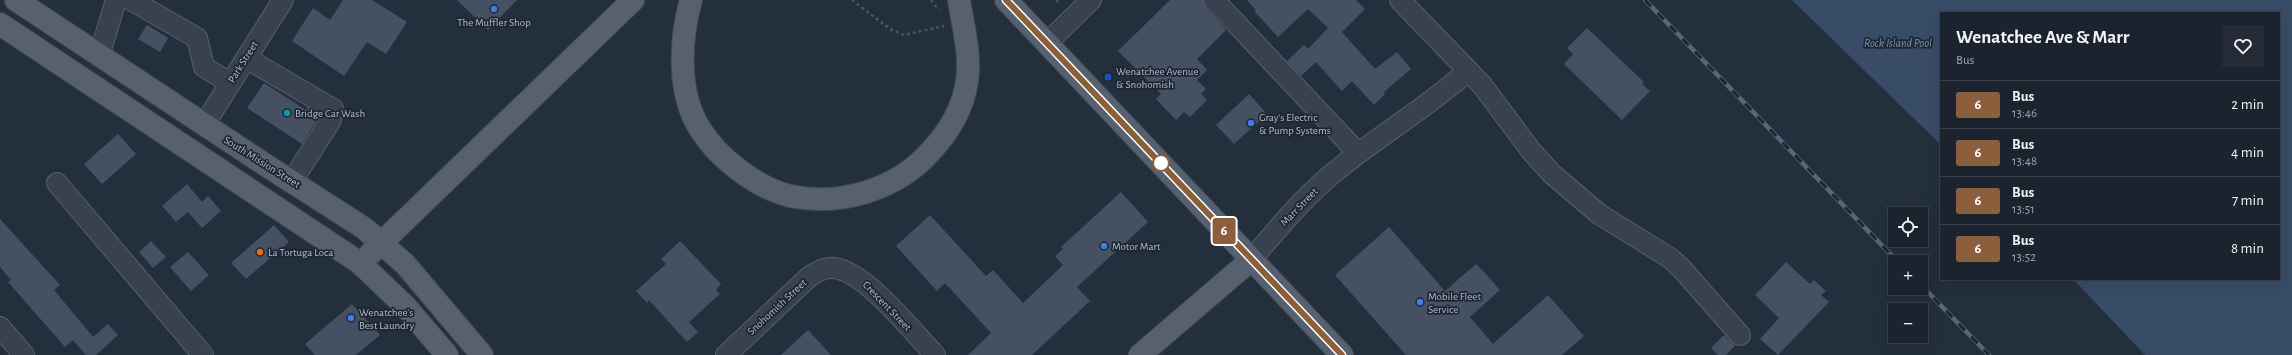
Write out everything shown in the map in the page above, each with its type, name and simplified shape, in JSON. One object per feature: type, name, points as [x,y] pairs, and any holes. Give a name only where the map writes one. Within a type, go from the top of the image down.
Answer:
[{"type":"main road","points":[[0,6],[6,0]]},
{"type":"main road","name":"South Mission Street","points":[[16,0],[204,125],[352,218],[405,264],[482,355]]},
{"type":"main road","points":[[360,263],[633,0]]},
{"type":"main road","points":[[691,0],[686,19],[682,72],[689,100],[700,129],[724,157],[753,181],[790,196],[830,199],[866,192],[894,182],[917,167],[940,142],[959,113],[967,80],[967,52],[959,0]]},
{"type":"main road","points":[[1006,0],[1048,42],[1251,260],[1342,355]]},
{"type":"main road","points":[[0,24],[360,263],[406,307],[447,355]]},
{"type":"main road","name":"Marr Street","points":[[1140,355],[1251,260]]},
{"type":"street","points":[[99,56],[116,0]]},
{"type":"street","points":[[131,0],[197,38],[204,66],[230,84]]},
{"type":"street","name":"Park Street","points":[[204,125],[283,0]]},
{"type":"street","points":[[1048,42],[1091,0]]},
{"type":"street","points":[[1214,0],[1358,153]]},
{"type":"street","points":[[1400,0],[1494,99],[1532,152],[1552,174],[1599,214],[1670,258],[1681,268],[1740,335]]},
{"type":"street","points":[[246,58],[333,109],[331,120],[292,181]]},
{"type":"street","name":"Marr Street","points":[[1251,260],[1284,222],[1322,183],[1358,153],[1443,92],[1468,71]]},
{"type":"street","points":[[57,183],[203,355]]},
{"type":"street","name":"Snohomish Street","points":[[726,355],[809,277],[820,270],[832,268]]},
{"type":"street","name":"Crescent Street","points":[[832,268],[841,270],[864,281],[934,355]]},
{"type":"street","points":[[0,326],[24,355]]},
{"type":"path","points":[[852,0],[890,28],[904,35],[947,25],[943,23]]},
{"type":"path","points":[[931,0],[939,9],[940,15]]},
{"type":"water","name":"Rock Island Pool","points":[[1792,0],[2292,0],[2292,355],[2145,355],[2074,280],[2280,280],[2280,12],[1940,12],[1940,144]]},
{"type":"building","points":[[343,0],[372,0],[407,22],[386,54],[367,42],[344,76],[292,41],[313,8],[330,20]]},
{"type":"building","points":[[457,0],[517,0],[488,30]]},
{"type":"building","points":[[1170,0],[1203,0],[1206,8],[1226,30],[1197,59],[1207,70],[1197,80],[1206,89],[1201,94],[1207,100],[1190,117],[1184,112],[1176,120],[1156,99],[1161,94],[1118,51]]},
{"type":"building","points":[[1247,0],[1356,0],[1365,9],[1342,32],[1375,69],[1397,52],[1411,69],[1384,92],[1385,94],[1374,105],[1352,81],[1342,91],[1316,62],[1301,76],[1287,61],[1304,45],[1308,49],[1328,28],[1308,9],[1278,37],[1254,11],[1256,10]]},
{"type":"building","points":[[147,25],[168,38],[160,52],[138,39]]},
{"type":"building","points":[[1587,28],[1644,82],[1642,84],[1650,91],[1622,120],[1564,64],[1573,54],[1567,48]]},
{"type":"building","name":"Bridge Car Wash","points":[[264,83],[306,110],[308,107],[320,115],[302,144],[247,108]]},
{"type":"building","points":[[1249,94],[1267,114],[1234,144],[1216,125]]},
{"type":"building","points":[[118,134],[136,154],[102,184],[84,164]]},
{"type":"building","points":[[187,184],[202,202],[208,196],[221,211],[202,228],[188,212],[176,222],[162,206]]},
{"type":"building","points":[[1121,192],[1148,222],[1077,287],[1090,301],[1032,355],[968,355],[991,333],[945,283],[937,291],[896,246],[930,215],[986,276],[993,270],[1023,303],[1063,265],[1055,256],[1063,249],[1061,247]]},
{"type":"building","points":[[0,219],[60,285],[54,290],[93,337],[108,324],[118,335],[96,355],[86,355],[73,340],[65,347],[8,282],[11,280],[0,267]]},
{"type":"building","name":"La Tortuga Loca","points":[[274,225],[289,242],[246,279],[231,263]]},
{"type":"building","points":[[1389,227],[1445,291],[1476,264],[1485,273],[1500,290],[1470,317],[1493,344],[1548,295],[1584,336],[1562,355],[1406,355],[1335,275]]},
{"type":"building","points":[[151,241],[166,257],[153,268],[139,252]]},
{"type":"building","points":[[680,241],[721,284],[716,290],[720,294],[689,322],[698,332],[687,342],[649,300],[647,303],[636,291],[666,264],[661,259]]},
{"type":"building","points":[[188,252],[209,275],[191,291],[170,267]]},
{"type":"building","points":[[1786,262],[1810,284],[1814,280],[1826,291],[1821,295],[1829,302],[1778,355],[1760,339],[1779,318],[1755,295]]},
{"type":"building","points":[[352,304],[380,335],[356,355],[315,355],[305,344]]},
{"type":"building","points":[[808,330],[831,355],[781,355]]},
{"type":"building","points":[[1724,335],[1735,346],[1726,355],[1718,355],[1711,348]]},
{"type":"railway","points":[[1645,0],[1891,255]]},
{"type":"railway","points":[[1928,292],[1989,355]]},
{"type":"bus line","name":"6","points":[[1006,0],[1048,42],[1342,355]]},
{"type":"place","name":"The Muffler Shop","points":[[494,9]]},
{"type":"place","name":"Wenatchee Avenue & Snohomish","points":[[1108,77]]},
{"type":"place","name":"Bridge Car Wash","points":[[287,113]]},
{"type":"place","name":"Gray's Electric & Pump Systems","points":[[1251,123]]},
{"type":"place","name":"Motor Mart","points":[[1104,246]]},
{"type":"place","name":"La Tortuga Loca","points":[[260,252]]},
{"type":"place","name":"Mobile Fleet Service","points":[[1420,302]]},
{"type":"place","name":"Wenatchee's Best Laundry","points":[[351,318]]}]
